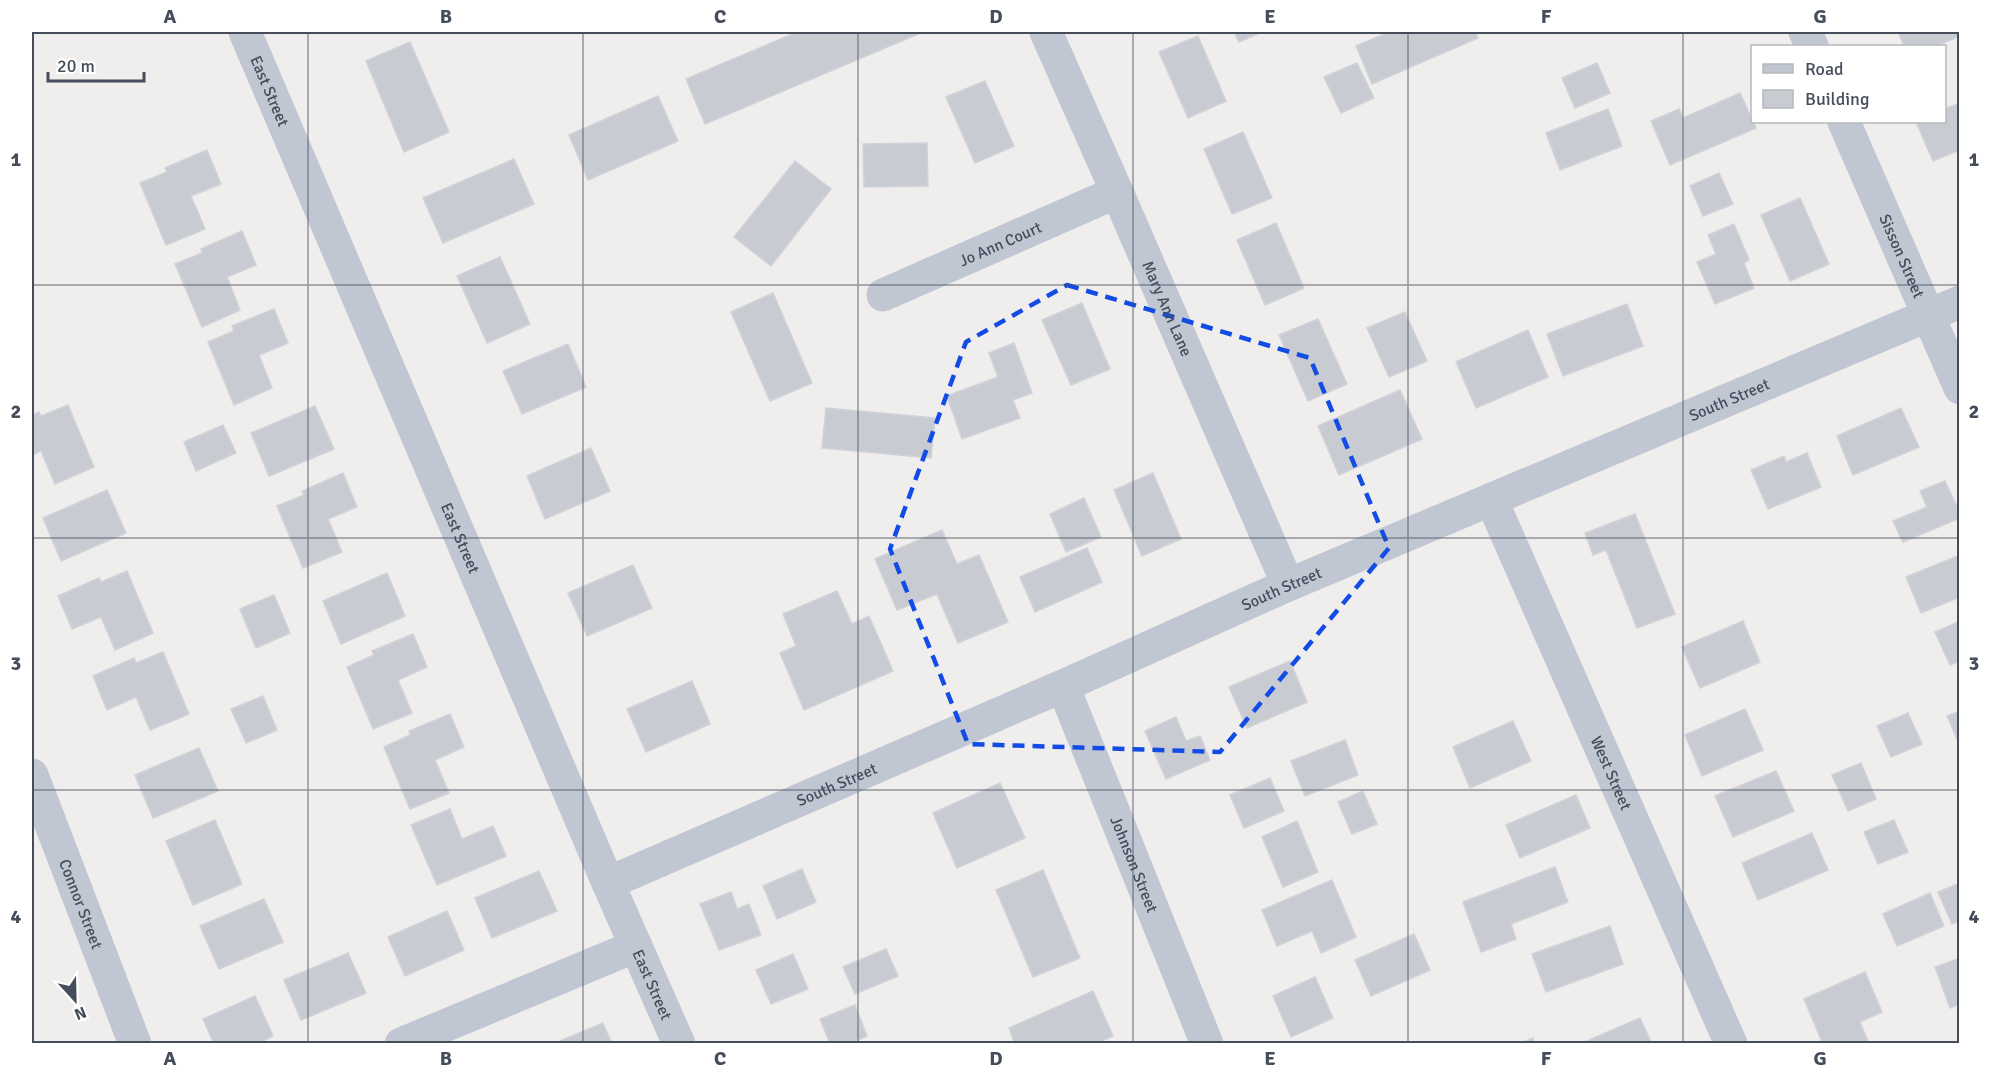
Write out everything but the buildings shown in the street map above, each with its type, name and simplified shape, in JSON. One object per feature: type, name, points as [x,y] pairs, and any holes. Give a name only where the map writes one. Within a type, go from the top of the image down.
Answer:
[{"type":"street","name":"East Street","points":[[245,32],[679,1044]]},
{"type":"street","name":"Mary Ann Lane","points":[[1046,32],[1288,585]]},
{"type":"street","name":"Sisson Street","points":[[1844,123],[1959,388]]},
{"type":"street","name":"Jo Ann Court","points":[[883,296],[1117,192]]},
{"type":"street","name":"South Street","points":[[608,883],[1063,686],[1288,585],[1492,501],[1959,302]]},
{"type":"street","name":"West Street","points":[[1492,501],[1731,1044]]},
{"type":"street","name":"Johnson Street","points":[[1063,686],[1207,1044]]},
{"type":"street","name":"Connor Street","points":[[32,775],[123,1040]]},
{"type":"street","points":[[401,1044],[636,946]]},
{"type":"highlighted area","points":[[1067,285],[1310,358],[1389,548],[1220,752],[968,744],[890,549],[966,342]]}]
